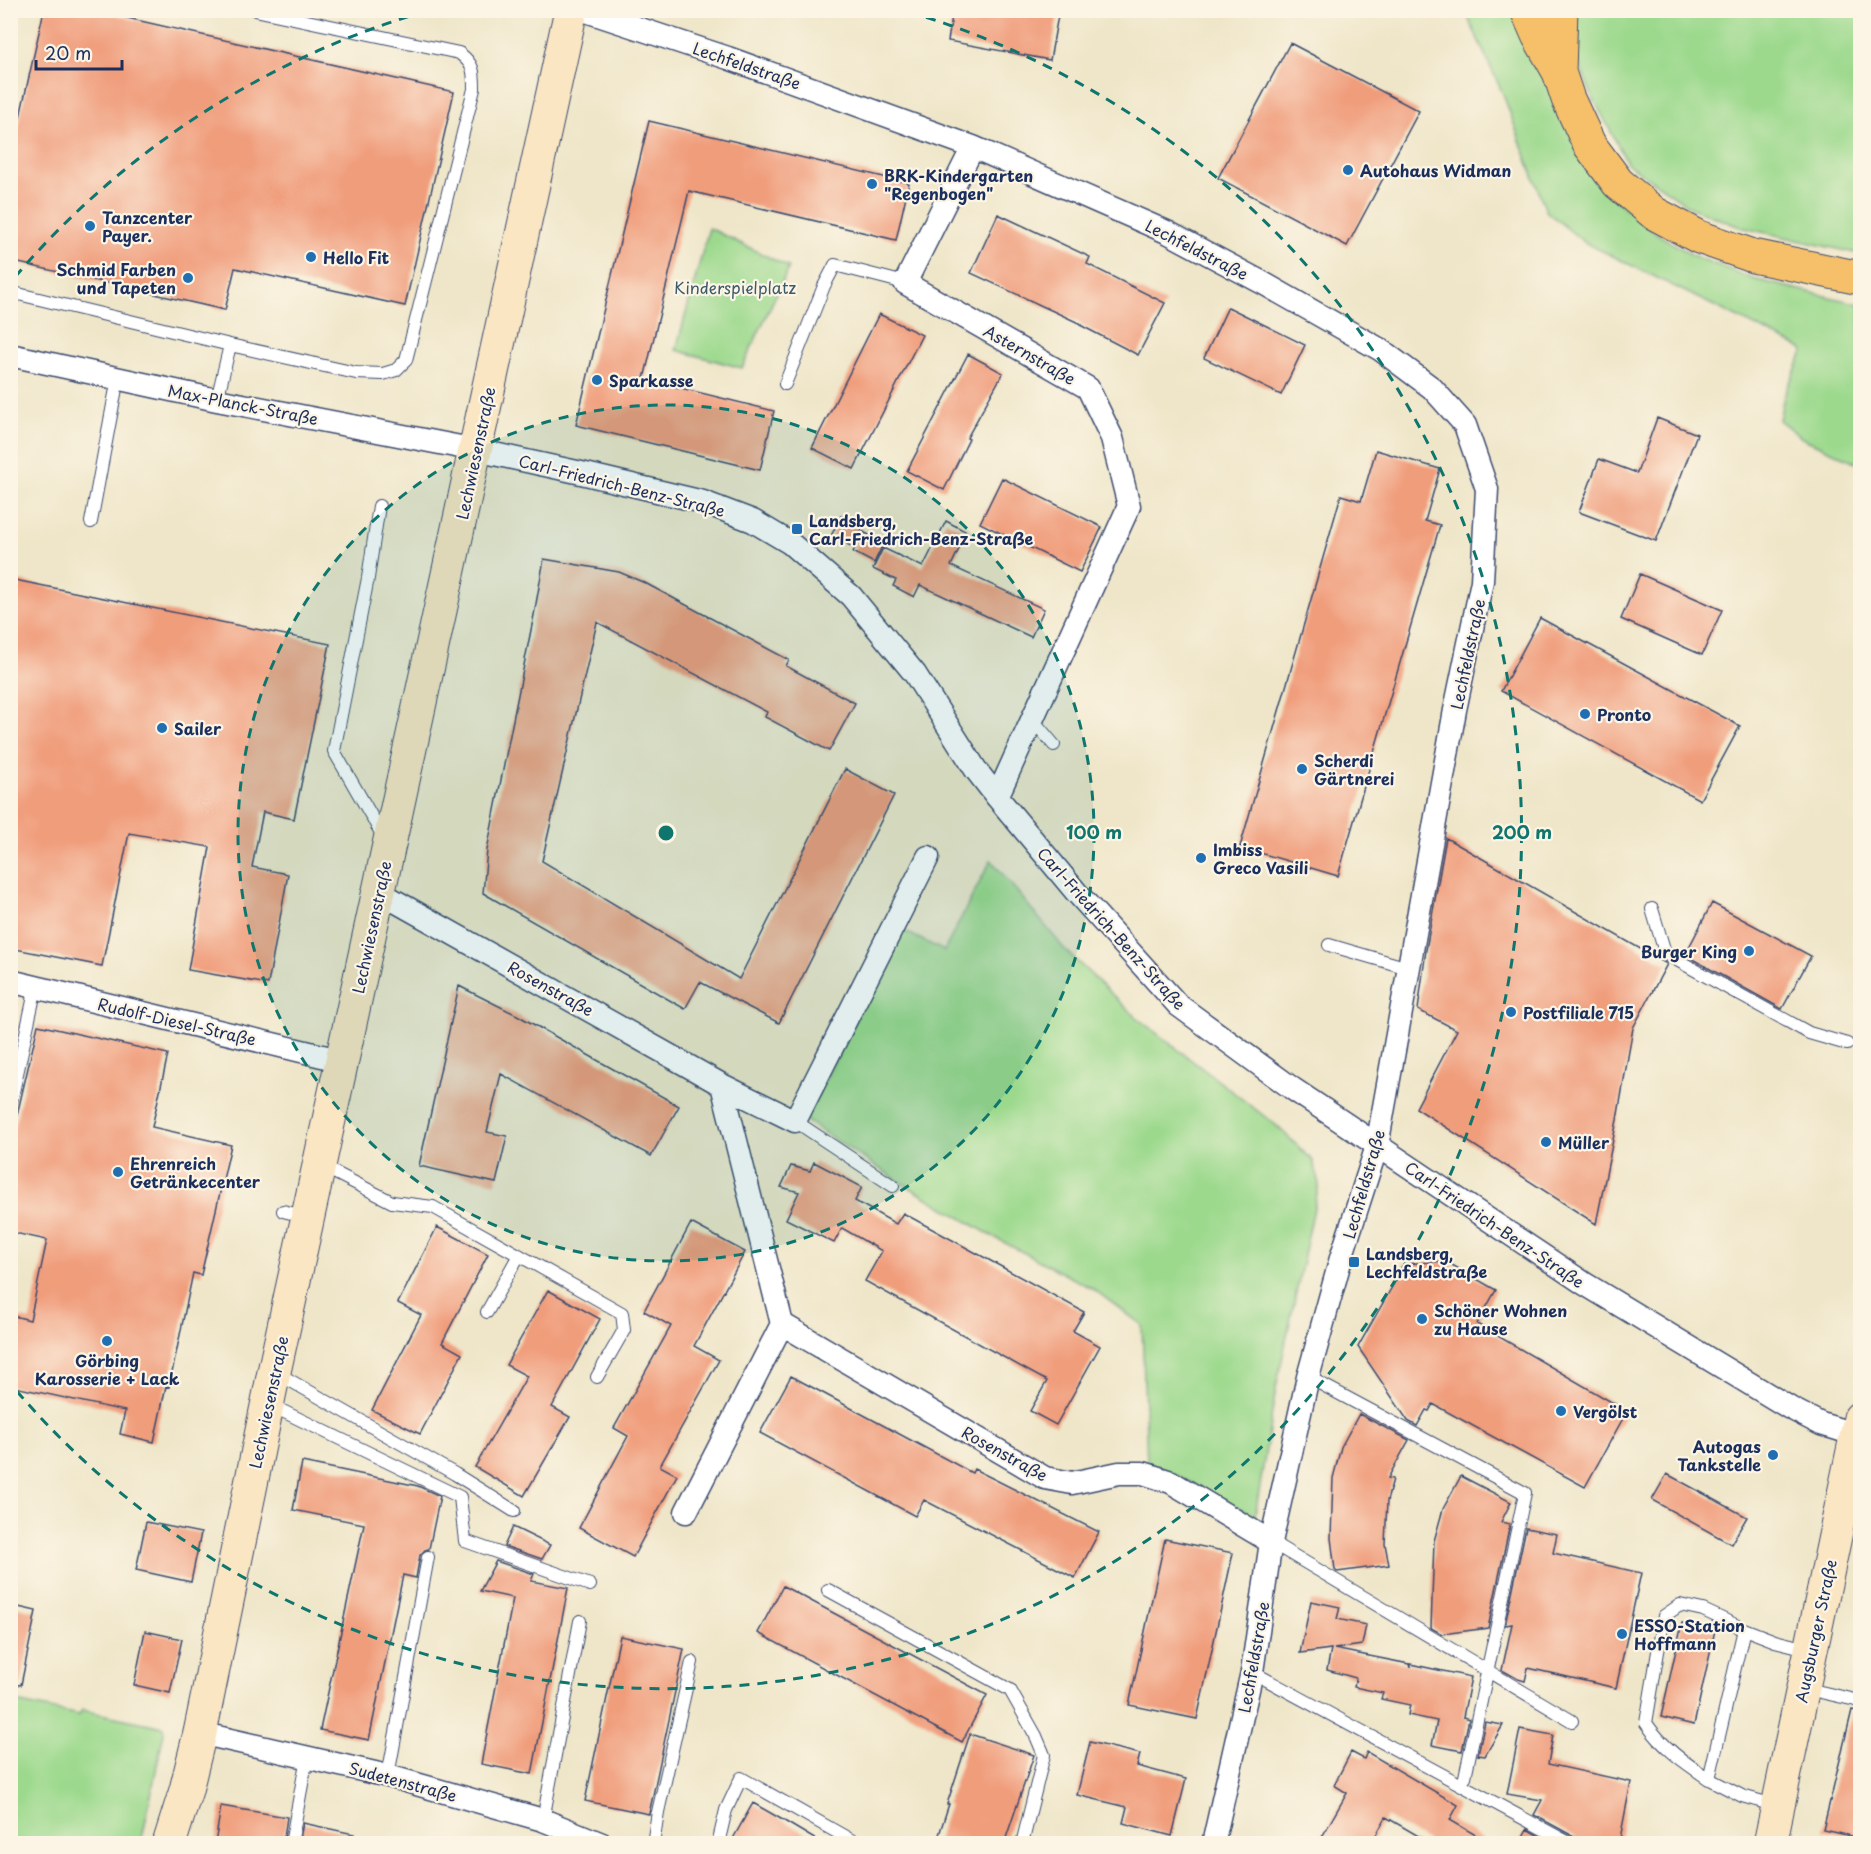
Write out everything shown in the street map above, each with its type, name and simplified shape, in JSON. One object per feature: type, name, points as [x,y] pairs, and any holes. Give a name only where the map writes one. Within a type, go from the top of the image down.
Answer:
[{"type":"highway","points":[[1527,10],[1559,72],[1568,99],[1589,144],[1618,183],[1654,213],[1698,237],[1753,256],[1860,278]]},
{"type":"highway","points":[[1559,72],[1561,10]]},
{"type":"street","name":"Lechwiesenstraße","points":[[169,1844],[186,1790],[200,1733],[274,1371],[295,1214],[319,1165],[343,1061],[571,10]]},
{"type":"street","name":"Lechfeldstraße","points":[[583,10],[728,58],[973,147],[1169,233],[1263,282],[1381,350],[1432,387],[1465,425],[1487,489],[1482,581],[1455,710],[1377,1146],[1341,1258],[1308,1377],[1271,1542],[1252,1672],[1213,1844]]},
{"type":"street","points":[[905,283],[973,147]]},
{"type":"street","name":"Asternstraße","points":[[905,283],[1089,388],[1112,438],[1129,506],[997,797]]},
{"type":"street","name":"Max-Planck-Straße","points":[[10,355],[217,400],[476,450]]},
{"type":"street","name":"Carl-Friedrich-Benz-Straße","points":[[476,450],[577,471],[702,502],[753,521],[790,543],[851,596],[915,674],[976,770],[997,797],[1077,893],[1178,1005],[1293,1089],[1595,1291],[1790,1408],[1821,1424],[1859,1427]]},
{"type":"street","points":[[795,1121],[928,857]]},
{"type":"street","name":"Rosenstraße","points":[[379,892],[722,1085],[795,1121]]},
{"type":"street","name":"Rudolf-Diesel-Straße","points":[[10,981],[251,1045],[343,1061]]},
{"type":"street","points":[[686,1512],[782,1324],[722,1085]]},
{"type":"street","name":"Rosenstraße","points":[[782,1324],[1045,1478],[1072,1483],[1119,1473],[1143,1473],[1172,1482],[1271,1542]]},
{"type":"street","name":"Augsburger Straße","points":[[1770,1844],[1859,1427]]},
{"type":"street","name":"Sudetenstraße","points":[[200,1733],[388,1776],[543,1820],[602,1844]]},
{"type":"lane","points":[[10,292],[356,373],[383,374],[396,370],[406,360],[474,89],[474,72],[468,60],[459,53],[255,10]]},
{"type":"lane","points":[[785,384],[824,286],[835,265],[905,283]]},
{"type":"lane","points":[[217,400],[230,345]]},
{"type":"lane","points":[[91,522],[118,378]]},
{"type":"lane","points":[[380,506],[334,751],[389,847]]},
{"type":"lane","points":[[1032,719],[1054,745]]},
{"type":"lane","points":[[1652,909],[1668,956],[1809,1033],[1847,1044]]},
{"type":"lane","points":[[1329,945],[1408,968]]},
{"type":"lane","points":[[10,1106],[36,987]]},
{"type":"lane","name":"Rosenstraße","points":[[795,1121],[893,1186]]},
{"type":"lane","points":[[319,1165],[392,1202],[433,1207],[622,1313],[624,1330],[597,1377]]},
{"type":"lane","points":[[487,1312],[519,1255]]},
{"type":"lane","points":[[274,1371],[455,1474],[514,1511]]},
{"type":"lane","points":[[1308,1377],[1525,1493],[1465,1777]]},
{"type":"lane","points":[[267,1404],[460,1497],[465,1541],[590,1585]]},
{"type":"lane","points":[[1271,1542],[1572,1721]]},
{"type":"lane","points":[[388,1776],[428,1557]]},
{"type":"lane","points":[[828,1590],[1010,1690],[1044,1755],[1022,1844]]},
{"type":"lane","points":[[1778,1806],[1742,1796],[1709,1779],[1672,1753],[1656,1739],[1646,1724],[1664,1616],[1680,1605],[1703,1611],[1775,1641],[1812,1650]]},
{"type":"lane","points":[[543,1820],[580,1621]]},
{"type":"lane","points":[[1709,1779],[1744,1629]]},
{"type":"lane","points":[[653,1844],[658,1812],[692,1662]]},
{"type":"lane","points":[[1252,1672],[1571,1844]]},
{"type":"lane","points":[[1803,1688],[1860,1701]]},
{"type":"lane","points":[[291,1844],[308,1757]]},
{"type":"lane","points":[[718,1844],[726,1810],[741,1778],[858,1844]]},
{"type":"green space","points":[[1465,11],[1518,11],[1608,193],[1652,231],[1694,256],[1753,279],[1860,304],[1860,464],[1802,438],[1779,420],[1784,396],[1804,350],[1584,242],[1546,211],[1503,94]]},
{"type":"green space","points":[[1574,11],[1860,11],[1860,254],[1740,227],[1692,208],[1628,164],[1593,98],[1574,51]]},
{"type":"green space","name":"Kinderspielplatz","points":[[709,228],[789,267],[742,368],[676,350]]},
{"type":"green space","points":[[991,860],[1066,951],[1137,1018],[1277,1126],[1313,1161],[1319,1184],[1276,1388],[1255,1516],[1174,1474],[1147,1464],[1142,1325],[1093,1289],[992,1236],[897,1180],[805,1120],[900,929],[944,951]]},
{"type":"green space","points":[[11,1701],[79,1715],[82,1710],[163,1727],[164,1732],[141,1843],[11,1843]]},
{"type":"building","points":[[44,10],[92,10],[454,92],[405,306],[235,268],[225,310],[10,261],[10,161]]},
{"type":"building","points":[[953,10],[1059,10],[1050,60],[948,41]]},
{"type":"building","points":[[1290,43],[1419,111],[1347,246],[1218,178]]},
{"type":"building","points":[[649,121],[909,183],[896,240],[689,191],[644,379],[774,411],[760,470],[576,425]]},
{"type":"building","points":[[998,214],[1090,257],[1087,264],[1165,303],[1138,355],[1081,324],[971,273]]},
{"type":"building","points":[[1228,307],[1305,345],[1281,395],[1204,358]]},
{"type":"building","points":[[879,314],[922,335],[854,469],[812,448]]},
{"type":"building","points":[[968,354],[1003,373],[967,438],[969,439],[944,490],[907,471]]},
{"type":"building","points":[[1657,418],[1697,434],[1656,541],[1579,512],[1599,459],[1637,473]]},
{"type":"building","points":[[1376,450],[1440,469],[1425,521],[1440,525],[1338,876],[1240,847],[1341,495],[1361,501]]},
{"type":"building","points":[[1002,478],[1102,527],[1080,572],[980,523]]},
{"type":"building","points":[[841,516],[863,526],[853,547],[831,536]]},
{"type":"building","points":[[946,521],[967,532],[951,566],[1044,609],[1031,637],[920,585],[914,597],[893,586],[896,580],[873,569],[883,548],[923,567]]},
{"type":"building","points":[[863,532],[884,542],[874,563],[853,552]]},
{"type":"building","points":[[544,559],[619,572],[645,583],[789,660],[786,666],[855,703],[829,751],[765,717],[767,712],[597,622],[542,861],[739,979],[845,769],[894,795],[779,1023],[700,982],[685,1009],[483,893],[487,850]]},
{"type":"building","points":[[1640,574],[1722,610],[1702,655],[1621,619]]},
{"type":"building","name":"Sailer","points":[[10,579],[330,644],[294,819],[263,812],[252,867],[288,874],[268,984],[188,970],[210,847],[129,833],[102,966],[10,948]]},
{"type":"building","points":[[1540,618],[1740,726],[1700,800],[1501,691]]},
{"type":"building","points":[[1446,838],[1667,964],[1633,1028],[1596,1224],[1416,1108],[1457,1030],[1418,1010]]},
{"type":"building","points":[[1712,903],[1811,956],[1782,1009],[1685,955]]},
{"type":"building","points":[[459,986],[517,1015],[679,1106],[651,1156],[501,1074],[487,1132],[507,1136],[496,1183],[419,1166]]},
{"type":"building","name":"Ehrenreich Getränkecenter","points":[[38,1025],[168,1054],[152,1127],[231,1145],[201,1275],[193,1273],[169,1387],[166,1386],[154,1442],[120,1434],[125,1411],[10,1386],[10,1315],[30,1320],[47,1240],[10,1232],[10,1145]]},
{"type":"building","points":[[814,1162],[862,1187],[855,1201],[896,1224],[903,1213],[1084,1312],[1073,1331],[1100,1346],[1056,1425],[1030,1411],[1047,1381],[865,1281],[882,1251],[842,1228],[834,1243],[786,1219],[799,1192],[781,1187],[791,1166],[810,1171]]},
{"type":"building","points":[[691,1223],[745,1252],[694,1346],[719,1360],[660,1466],[677,1475],[633,1557],[579,1528],[628,1436],[614,1428],[671,1326],[644,1311]]},
{"type":"building","points":[[437,1227],[488,1254],[442,1343],[462,1354],[420,1434],[372,1410],[421,1315],[398,1303]]},
{"type":"building","points":[[1445,1261],[1496,1290],[1477,1324],[1627,1411],[1585,1487],[1433,1404],[1429,1411],[1426,1410],[1417,1426],[1408,1421],[1358,1347],[1405,1264]]},
{"type":"building","points":[[548,1290],[600,1319],[552,1407],[570,1417],[524,1496],[475,1467],[527,1376],[506,1365]]},
{"type":"building","points":[[791,1376],[972,1473],[974,1469],[1099,1532],[1075,1578],[924,1500],[915,1516],[760,1433]]},
{"type":"building","points":[[1359,1414],[1409,1440],[1388,1478],[1393,1479],[1387,1501],[1385,1544],[1389,1565],[1337,1572],[1331,1538],[1333,1478],[1341,1447]]},
{"type":"building","points":[[302,1462],[418,1486],[440,1496],[429,1549],[420,1555],[416,1578],[403,1575],[369,1740],[320,1730],[364,1524],[293,1510]]},
{"type":"building","points":[[1667,1474],[1747,1517],[1731,1544],[1652,1500]]},
{"type":"building","points":[[1461,1476],[1511,1502],[1501,1522],[1510,1524],[1488,1628],[1442,1634],[1431,1628],[1434,1541],[1443,1509]]},
{"type":"building","points":[[146,1522],[201,1533],[191,1582],[136,1570]]},
{"type":"building","points":[[513,1527],[550,1545],[542,1559],[504,1546]]},
{"type":"building","points":[[1526,1528],[1557,1534],[1553,1553],[1641,1573],[1616,1688],[1528,1668],[1525,1681],[1502,1670],[1512,1624],[1505,1625]]},
{"type":"building","points":[[1165,1539],[1233,1553],[1197,1719],[1129,1705]]},
{"type":"building","points":[[496,1561],[534,1574],[531,1581],[568,1588],[532,1774],[481,1764],[513,1598],[480,1591]]},
{"type":"building","points":[[783,1586],[987,1695],[962,1742],[758,1633]]},
{"type":"building","points":[[1311,1601],[1340,1607],[1337,1619],[1366,1625],[1362,1645],[1334,1649],[1409,1664],[1410,1668],[1410,1664],[1471,1677],[1463,1717],[1469,1719],[1462,1751],[1432,1745],[1437,1721],[1408,1715],[1410,1705],[1381,1699],[1383,1693],[1354,1687],[1356,1678],[1327,1670],[1331,1649],[1300,1653]]},
{"type":"building","points":[[10,1605],[36,1611],[21,1685],[10,1684]]},
{"type":"building","points":[[1682,1623],[1715,1630],[1694,1725],[1661,1717]]},
{"type":"building","points":[[145,1631],[182,1639],[170,1693],[134,1685]]},
{"type":"building","points":[[620,1636],[684,1649],[649,1814],[585,1801]]},
{"type":"building","points":[[1852,1710],[1860,1712],[1860,1838],[1823,1830]]},
{"type":"building","points":[[1485,1722],[1503,1725],[1485,1756],[1478,1755]]},
{"type":"building","points":[[1520,1729],[1553,1735],[1548,1764],[1631,1782],[1619,1844],[1579,1844],[1575,1837],[1534,1815],[1542,1800],[1507,1794]]},
{"type":"building","points":[[970,1734],[1034,1755],[1004,1844],[936,1844],[949,1804],[947,1804]]},
{"type":"building","points":[[1090,1742],[1140,1754],[1137,1766],[1186,1779],[1172,1836],[1123,1823],[1127,1807],[1077,1795]]},
{"type":"building","points":[[1351,1752],[1364,1759],[1367,1752],[1458,1805],[1450,1820],[1491,1844],[1432,1844],[1386,1817],[1371,1844],[1318,1844],[1347,1793],[1334,1785]]},
{"type":"building","points":[[753,1803],[781,1819],[823,1844],[730,1844]]},
{"type":"building","points":[[221,1806],[287,1817],[283,1844],[215,1844]]},
{"type":"building","points":[[303,1823],[354,1834],[353,1844],[299,1844]]},
{"type":"building","points":[[1527,1829],[1553,1844],[1519,1844]]},
{"type":"place","name":"Autohaus Widman","points":[[1348,170]]},
{"type":"place","name":"BRK-Kindergarten \"Regenbogen\"","points":[[872,184]]},
{"type":"place","name":"Tanzcenter Payer.","points":[[90,226]]},
{"type":"place","name":"Hello Fit","points":[[311,257]]},
{"type":"place","name":"Schmid Farben und Tapeten","points":[[188,278]]},
{"type":"place","name":"Sparkasse","points":[[597,380]]},
{"type":"place","name":"Landsberg, Carl-Friedrich-Benz-Straße","points":[[797,529]]},
{"type":"place","name":"Pronto","points":[[1585,714]]},
{"type":"place","name":"Sailer","points":[[162,728]]},
{"type":"place","name":"Scherdi Gärtnerei","points":[[1302,769]]},
{"type":"place","name":"Imbiss Greco Vasili","points":[[1201,858]]},
{"type":"place","name":"Burger King","points":[[1749,951]]},
{"type":"place","name":"Postfiliale 715","points":[[1511,1012]]},
{"type":"place","name":"Müller","points":[[1546,1142]]},
{"type":"place","name":"Ehrenreich Getränkecenter","points":[[118,1172]]},
{"type":"place","name":"Landsberg, Lechfeldstraße","points":[[1354,1262]]},
{"type":"place","name":"Schöner Wohnen zu Hause","points":[[1422,1319]]},
{"type":"place","name":"Görbing Karosserie + Lack","points":[[107,1341]]},
{"type":"place","name":"Vergölst","points":[[1561,1411]]},
{"type":"place","name":"Autogas Tankstelle","points":[[1773,1455]]},
{"type":"place","name":"ESSO-Station Hoffmann","points":[[1622,1634]]}]
